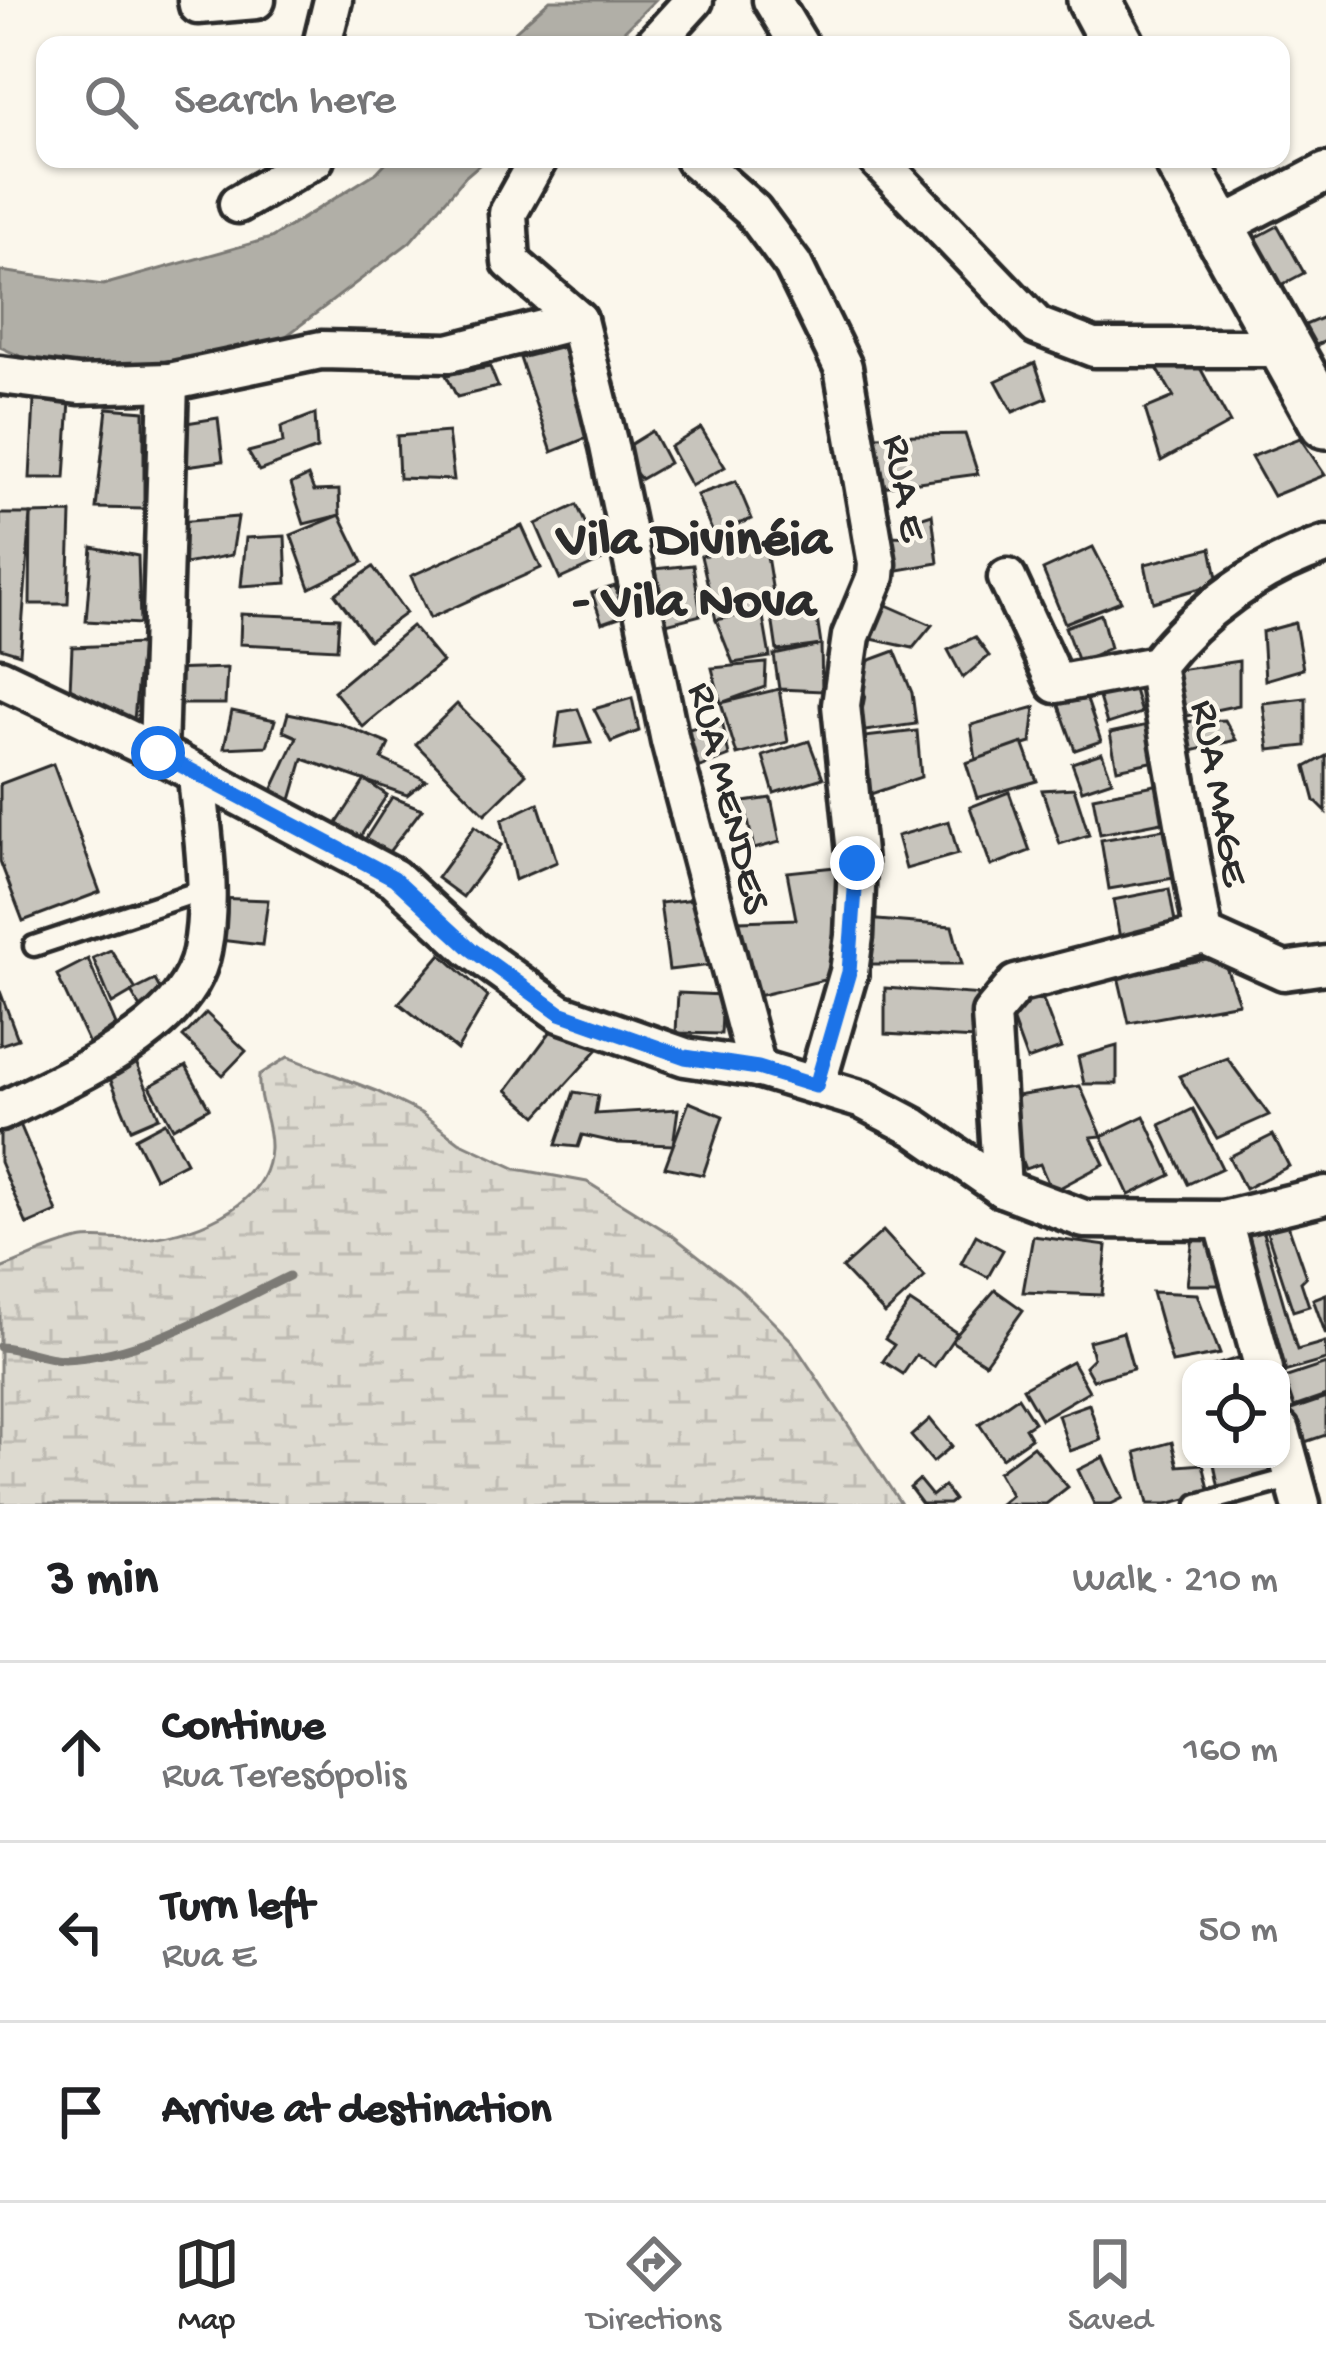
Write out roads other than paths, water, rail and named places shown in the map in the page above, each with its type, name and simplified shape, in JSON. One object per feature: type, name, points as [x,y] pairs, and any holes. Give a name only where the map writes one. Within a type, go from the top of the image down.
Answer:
[{"type":"main road","points":[[1094,0],[1113,36]]},
{"type":"main road","points":[[1185,168],[1326,422]]},
{"type":"street","points":[[197,0],[198,5],[256,0]]},
{"type":"street","points":[[324,36],[333,0]]},
{"type":"street","points":[[661,36],[694,0]]},
{"type":"street","points":[[772,0],[794,36]]},
{"type":"street","points":[[238,204],[300,168]]},
{"type":"street","points":[[533,168],[508,213],[511,262],[578,320]]},
{"type":"street","name":"RUA E","points":[[704,168],[753,211],[793,265],[843,367],[877,564],[851,636],[842,705],[857,863],[854,936],[849,972],[816,1086]]},
{"type":"street","points":[[886,168],[1036,326],[1094,348],[1288,348]]},
{"type":"street","points":[[1217,229],[1326,172]]},
{"type":"street","points":[[0,375],[79,385],[169,382],[321,350],[449,353],[578,320]]},
{"type":"street","name":"RUA MENDES","points":[[578,320],[670,741],[758,1068]]},
{"type":"street","points":[[158,753],[169,382]]},
{"type":"street","points":[[1007,578],[1056,684],[1156,665],[1183,631],[1231,593],[1298,554],[1326,545]]},
{"type":"street","name":"RUA MAGE","points":[[1156,665],[1204,935]]},
{"type":"street","points":[[0,678],[158,753],[394,878],[471,949],[560,1013],[685,1057],[758,1068],[862,1100],[914,1127],[1002,1188],[1084,1220],[1223,1220],[1326,1195]]},
{"type":"street","points":[[0,1112],[140,1036],[179,1003],[202,954],[206,889],[197,776]]},
{"type":"street","points":[[1002,1188],[991,1014],[1016,984],[1204,935],[1284,971],[1326,965]]},
{"type":"street","points":[[1223,1220],[1262,1360]]},
{"type":"lane","points":[[34,946],[206,889]]},
{"type":"lane","points":[[1198,1504],[1297,1491]]},
{"type":"waterway","points":[[0,1347],[64,1359],[122,1349],[180,1329],[289,1276]]},
{"type":"district","name":"Vila Divinéia - Vila Nova","points":[[694,565]]}]
